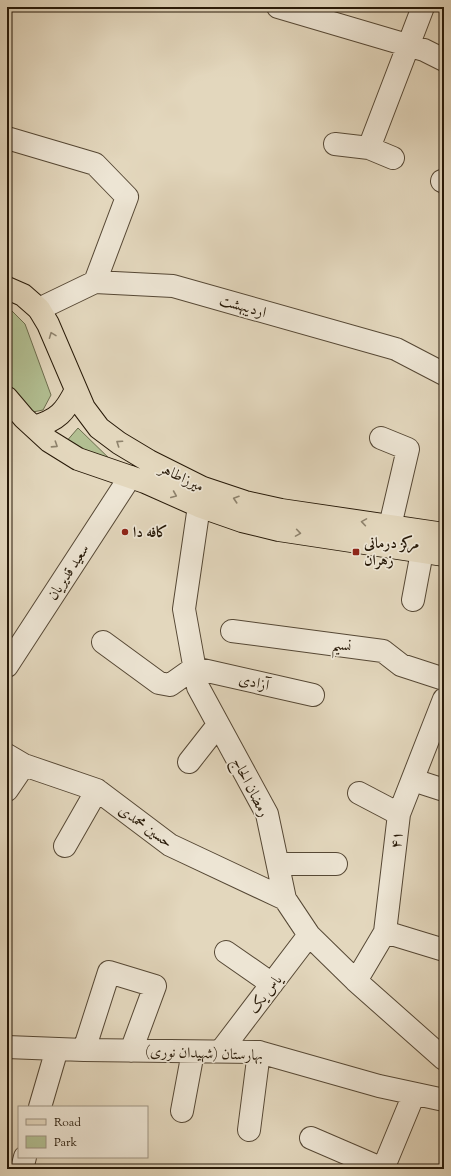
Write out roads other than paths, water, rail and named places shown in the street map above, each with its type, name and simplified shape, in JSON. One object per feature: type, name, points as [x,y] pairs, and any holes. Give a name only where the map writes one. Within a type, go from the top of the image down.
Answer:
[{"type":"main road","name":"میرزاطاهر","points":[[7,288],[23,295],[39,309],[48,324],[84,408],[99,428],[149,462],[203,488],[245,502],[281,510],[444,534]]},
{"type":"main road","points":[[34,427],[51,422],[64,411],[76,390]]},
{"type":"main road","name":"میرزاطاهر","points":[[7,398],[49,441],[78,459],[130,477],[199,506],[242,521],[279,530],[444,555]]},
{"type":"street","points":[[278,7],[424,50],[444,60]]},
{"type":"street","points":[[369,148],[423,7]]},
{"type":"street","points":[[7,138],[95,164],[127,197],[95,282]]},
{"type":"street","points":[[335,144],[369,148],[393,158]]},
{"type":"street","name":"اردیبهشت","points":[[39,309],[95,282],[173,286],[396,349],[444,374]]},
{"type":"street","points":[[381,438],[408,449],[390,526]]},
{"type":"street","name":"سعید قدیریان","points":[[11,652],[130,477]]},
{"type":"street","name":"رمضان الحاج","points":[[199,506],[184,609],[198,687],[267,814],[279,864],[285,899],[309,936],[356,981],[444,1059]]},
{"type":"street","points":[[413,600],[422,552]]},
{"type":"street","name":"نسیم","points":[[232,631],[383,651],[401,665],[444,679]]},
{"type":"street","points":[[103,642],[159,683],[170,685],[194,668]]},
{"type":"street","name":"آزادی","points":[[194,668],[314,695]]},
{"type":"street","name":"۴۱","points":[[356,981],[385,932],[400,814],[444,698]]},
{"type":"street","points":[[189,762],[218,725]]},
{"type":"street","points":[[7,790],[15,760]]},
{"type":"street","name":"حسین محمدی","points":[[15,760],[97,790],[170,845],[285,899]]},
{"type":"street","points":[[413,780],[444,790]]},
{"type":"street","points":[[64,846],[97,790]]},
{"type":"street","points":[[359,793],[400,814]]},
{"type":"street","points":[[279,864],[336,864]]},
{"type":"street","points":[[385,932],[444,950]]},
{"type":"street","name":"یاس یک","points":[[220,1052],[309,936]]},
{"type":"street","points":[[226,952],[272,984]]},
{"type":"street","points":[[84,1050],[109,972],[155,986],[131,1051]]},
{"type":"street","name":"بهارستان (شهیدان نوری)","points":[[7,1047],[131,1051],[259,1052],[379,1086],[444,1100]]},
{"type":"street","points":[[40,1106],[57,1049]]},
{"type":"street","points":[[182,1111],[193,1052]]},
{"type":"street","points":[[250,1130],[259,1052]]},
{"type":"street","points":[[311,1138],[383,1169],[414,1094]]},
{"type":"street","points":[[24,1169],[23,1165],[25,1158]]},
{"type":"place","name":"کافه دا","points":[[125,532]]},
{"type":"place","name":"مرکز درمانی زهران","points":[[356,552]]}]
